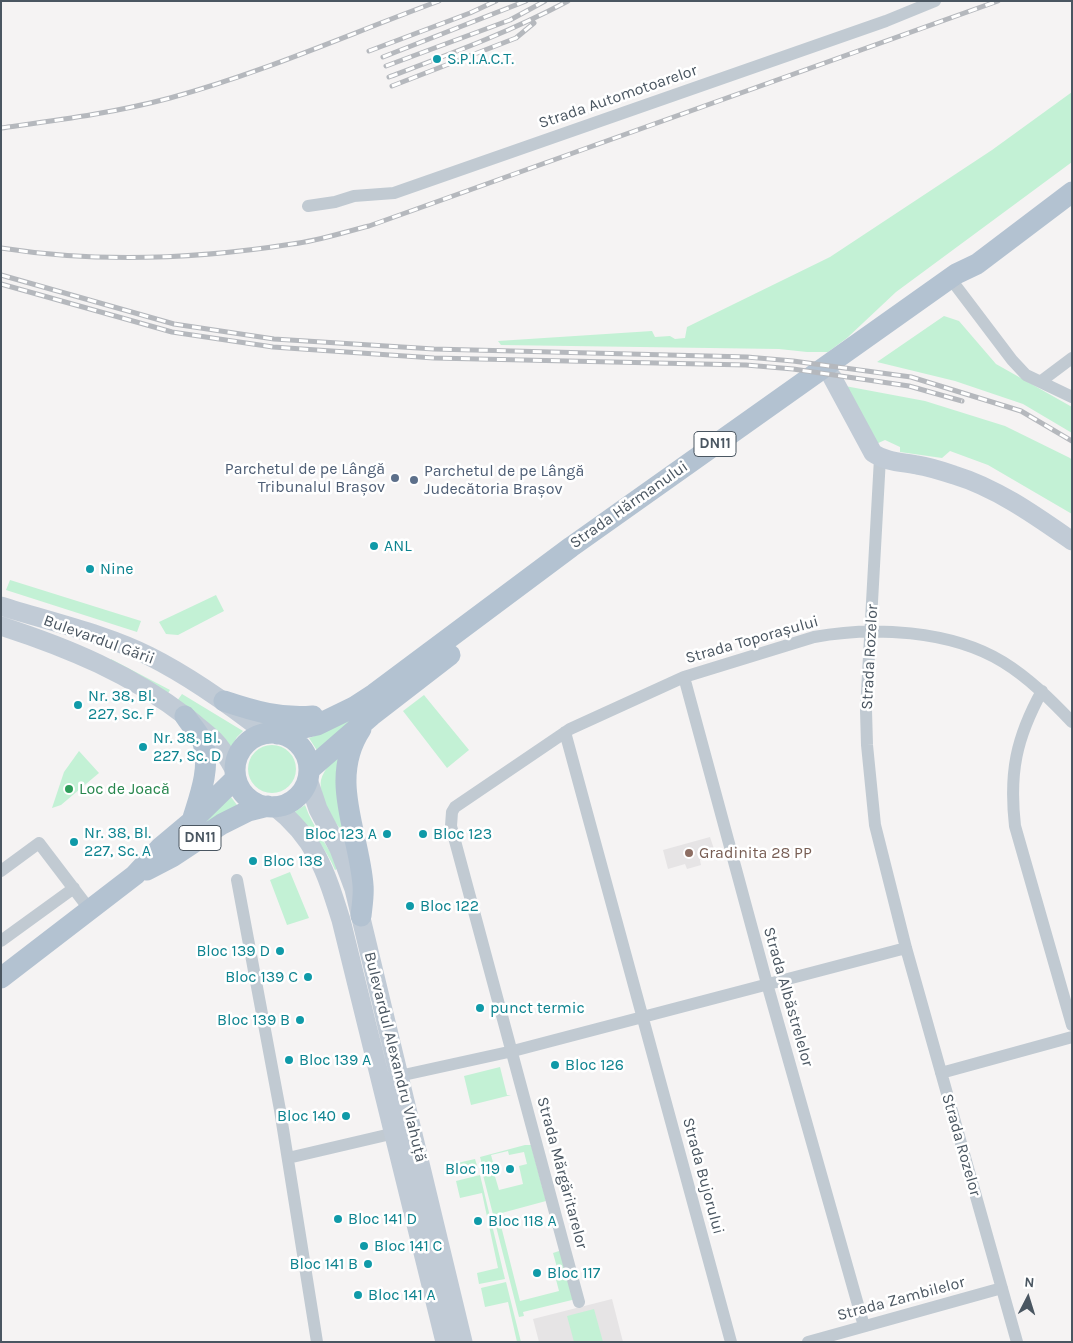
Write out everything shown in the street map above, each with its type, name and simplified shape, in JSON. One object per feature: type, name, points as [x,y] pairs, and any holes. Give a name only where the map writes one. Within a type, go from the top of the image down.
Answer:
[{"type":"main road","name":"Strada Hărmanului","points":[[272,734],[317,725],[374,694],[571,547],[948,279],[976,264],[1072,192]]},
{"type":"main road","name":"Strada Hărmanului","points":[[308,774],[371,716],[528,596],[962,282],[976,264]]},
{"type":"main road","points":[[832,377],[872,453],[880,458],[957,475],[984,487],[1029,512],[1072,541]]},
{"type":"main road","name":"Bulevardul Gării","points":[[1,606],[101,637],[147,655],[224,701],[272,734]]},
{"type":"main road","name":"Bulevardul Gării","points":[[1,626],[64,648],[142,686],[215,740],[224,751],[236,775]]},
{"type":"main road","points":[[224,701],[255,711],[284,717],[340,714]]},
{"type":"main road","points":[[185,716],[202,742],[205,756],[201,790],[192,821]]},
{"type":"main road","points":[[361,916],[364,886],[346,789],[346,766],[354,740],[371,716]]},
{"type":"main road","points":[[272,734],[292,740],[303,750],[307,760],[308,774],[301,793],[289,802],[271,806],[253,801],[245,795],[239,787],[236,763],[242,748],[254,738],[272,734]]},
{"type":"main road","name":"Bulevardul Alexandru Vlahuță","points":[[308,774],[318,809],[340,849],[354,889],[463,1342]]},
{"type":"main road","name":"DN11","points":[[1,978],[135,875],[161,847],[192,821],[236,775]]},
{"type":"main road","name":"Bulevardul Alexandru Vlahuță","points":[[271,806],[287,816],[314,849],[326,873],[341,920],[446,1342]]},
{"type":"main road","name":"DN11","points":[[135,875],[172,858],[222,824],[248,811],[271,806]]},
{"type":"street","name":"Strada Automotoarelor","points":[[308,206],[335,202],[354,196],[394,193],[886,21],[935,1]]},
{"type":"street","points":[[956,286],[1012,360],[1026,375],[1072,397]]},
{"type":"street","points":[[1040,382],[1072,358]]},
{"type":"street","name":"Strada Rozelor","points":[[880,458],[866,710],[874,825],[906,948],[1017,1342]]},
{"type":"street","name":"Strada Toporașului","points":[[452,812],[461,802],[565,732],[684,677],[814,637],[835,633],[871,631],[928,636],[972,647],[1004,662],[1042,691],[1072,722]]},
{"type":"street","name":"Strada Albăstrelelor","points":[[684,677],[864,1326]]},
{"type":"street","points":[[1042,691],[1026,724],[1016,752],[1013,769],[1012,799],[1015,826],[1072,1025]]},
{"type":"street","name":"Strada Bujorului","points":[[565,732],[731,1342]]},
{"type":"street","name":"Strada Mărgăritarelor","points":[[452,812],[452,826],[459,855],[579,1302]]},
{"type":"street","points":[[1,871],[39,843],[90,910]]},
{"type":"street","points":[[237,880],[288,1158],[317,1342]]},
{"type":"street","points":[[1,941],[74,888]]},
{"type":"street","points":[[399,1076],[513,1052],[906,948]]},
{"type":"street","points":[[941,1073],[1072,1037]]},
{"type":"street","points":[[288,1158],[395,1133]]},
{"type":"street","name":"Strada Zambilelor","points":[[808,1342],[1002,1288]]},
{"type":"shaded area","name":"Gradinita 28 PP","points":[[710,837],[716,855],[700,860],[701,865],[687,869],[685,864],[668,869],[663,850]]},
{"type":"shaded area","points":[[612,1299],[623,1342],[539,1342],[533,1319]]},
{"type":"green space","points":[[1072,92],[1072,162],[896,292],[847,338],[828,352],[779,349],[501,345],[498,341],[652,331],[655,337],[685,338],[687,327],[830,257],[992,150]]},
{"type":"green space","points":[[944,316],[959,321],[996,364],[1072,407],[1072,433],[1023,404],[955,381],[877,362]]},
{"type":"green space","points":[[845,386],[925,401],[1005,426],[1070,458],[1072,460],[1072,514],[988,465],[950,451],[942,458],[900,452],[900,447],[885,440],[876,444]]},
{"type":"green space","points":[[10,580],[141,621],[137,632],[6,590]]},
{"type":"green space","points":[[216,595],[224,611],[178,635],[166,634],[159,622]]},
{"type":"green space","points":[[111,659],[170,690],[167,695],[110,661]]},
{"type":"green space","points":[[182,694],[243,731],[231,747],[177,701]]},
{"type":"green space","points":[[424,695],[469,750],[447,768],[403,711]]},
{"type":"green space","points":[[370,705],[318,752],[309,738],[320,734]]},
{"type":"green space","points":[[267,745],[277,745],[289,752],[296,764],[296,774],[289,786],[277,793],[267,793],[259,789],[252,782],[248,774],[248,764],[252,756],[259,749]]},
{"type":"green space","name":"Loc de Joacă","points":[[79,751],[99,773],[61,805],[52,808],[64,772]]},
{"type":"green space","points":[[339,754],[347,835],[337,825],[328,810],[321,786],[324,772]]},
{"type":"green space","points":[[231,797],[240,809],[189,835]]},
{"type":"green space","points":[[305,805],[312,822],[339,868],[335,870],[322,846],[293,813]]},
{"type":"green space","points":[[290,872],[309,918],[287,925],[270,880]]},
{"type":"green space","points":[[500,1067],[507,1095],[511,1095],[471,1105],[464,1076]]},
{"type":"green space","points":[[531,1145],[546,1201],[498,1214],[520,1301],[559,1291],[554,1272],[558,1271],[553,1253],[562,1250],[576,1299],[523,1312],[524,1316],[519,1317],[483,1175],[494,1173],[499,1190],[523,1184],[519,1166],[527,1164],[524,1152],[509,1155],[508,1151],[491,1155],[494,1166],[483,1168],[480,1157]]},
{"type":"green space","points":[[475,1159],[478,1169],[455,1175],[453,1164]]},
{"type":"green space","points":[[480,1175],[505,1279],[479,1284],[477,1273],[498,1268],[482,1193],[460,1198],[456,1181]]},
{"type":"green space","points":[[506,1282],[521,1342],[517,1342],[508,1302],[485,1307],[481,1288]]},
{"type":"green space","points":[[594,1309],[603,1342],[574,1342],[567,1316]]},
{"type":"railway","points":[[1,128],[107,112],[170,98],[272,65],[439,1]]},
{"type":"railway","points":[[369,51],[470,13],[496,1]]},
{"type":"railway","points":[[383,57],[526,1]]},
{"type":"railway","points":[[386,66],[510,20],[545,1]]},
{"type":"railway","points":[[389,77],[502,33],[568,1]]},
{"type":"railway","points":[[1,248],[74,256],[183,256],[256,249],[321,239],[369,226],[998,1]]},
{"type":"railway","points":[[392,86],[516,38],[534,23]]},
{"type":"railway","points":[[1,275],[174,324],[274,339],[434,349],[747,357],[793,361],[911,377],[1021,411],[1072,441]]},
{"type":"railway","points":[[1,284],[172,332],[273,347],[434,358],[746,365],[793,369],[909,386],[962,401]]},
{"type":"place","name":"S.P.I.A.C.T.","points":[[437,59]]},
{"type":"place","name":"Parchetul de pe Lângă Tribunalul Brașov","points":[[395,478]]},
{"type":"place","name":"Parchetul de pe Lângă Judecătoria Brașov","points":[[414,480]]},
{"type":"place","name":"ANL","points":[[374,546]]},
{"type":"place","name":"Nine","points":[[90,569]]},
{"type":"place","name":"Nr. 38, Bl. 227, Sc. F","points":[[78,705]]},
{"type":"place","name":"Nr. 38, Bl. 227, Sc. D","points":[[143,747]]},
{"type":"place","name":"Loc de Joacă","points":[[69,789]]},
{"type":"place","name":"Bloc 123 A","points":[[387,834]]},
{"type":"place","name":"Bloc 123","points":[[423,834]]},
{"type":"place","name":"Nr. 38, Bl. 227, Sc. A","points":[[74,842]]},
{"type":"place","name":"Gradinita 28 PP","points":[[689,853]]},
{"type":"place","name":"Bloc 138","points":[[253,861]]},
{"type":"place","name":"Bloc 122","points":[[410,906]]},
{"type":"place","name":"Bloc 139 D","points":[[280,951]]},
{"type":"place","name":"Bloc 139 C","points":[[308,977]]},
{"type":"place","name":"punct termic","points":[[480,1008]]},
{"type":"place","name":"Bloc 139 B","points":[[300,1020]]},
{"type":"place","name":"Bloc 139 A","points":[[289,1060]]},
{"type":"place","name":"Bloc 126","points":[[555,1065]]},
{"type":"place","name":"Bloc 140","points":[[346,1116]]},
{"type":"place","name":"Bloc 119","points":[[510,1169]]},
{"type":"place","name":"Bloc 141 D","points":[[338,1219]]},
{"type":"place","name":"Bloc 118 A","points":[[478,1221]]},
{"type":"place","name":"Bloc 141 C","points":[[364,1246]]},
{"type":"place","name":"Bloc 141 B","points":[[368,1264]]},
{"type":"place","name":"Bloc 117","points":[[537,1273]]},
{"type":"place","name":"Bloc 141 A","points":[[358,1295]]}]
